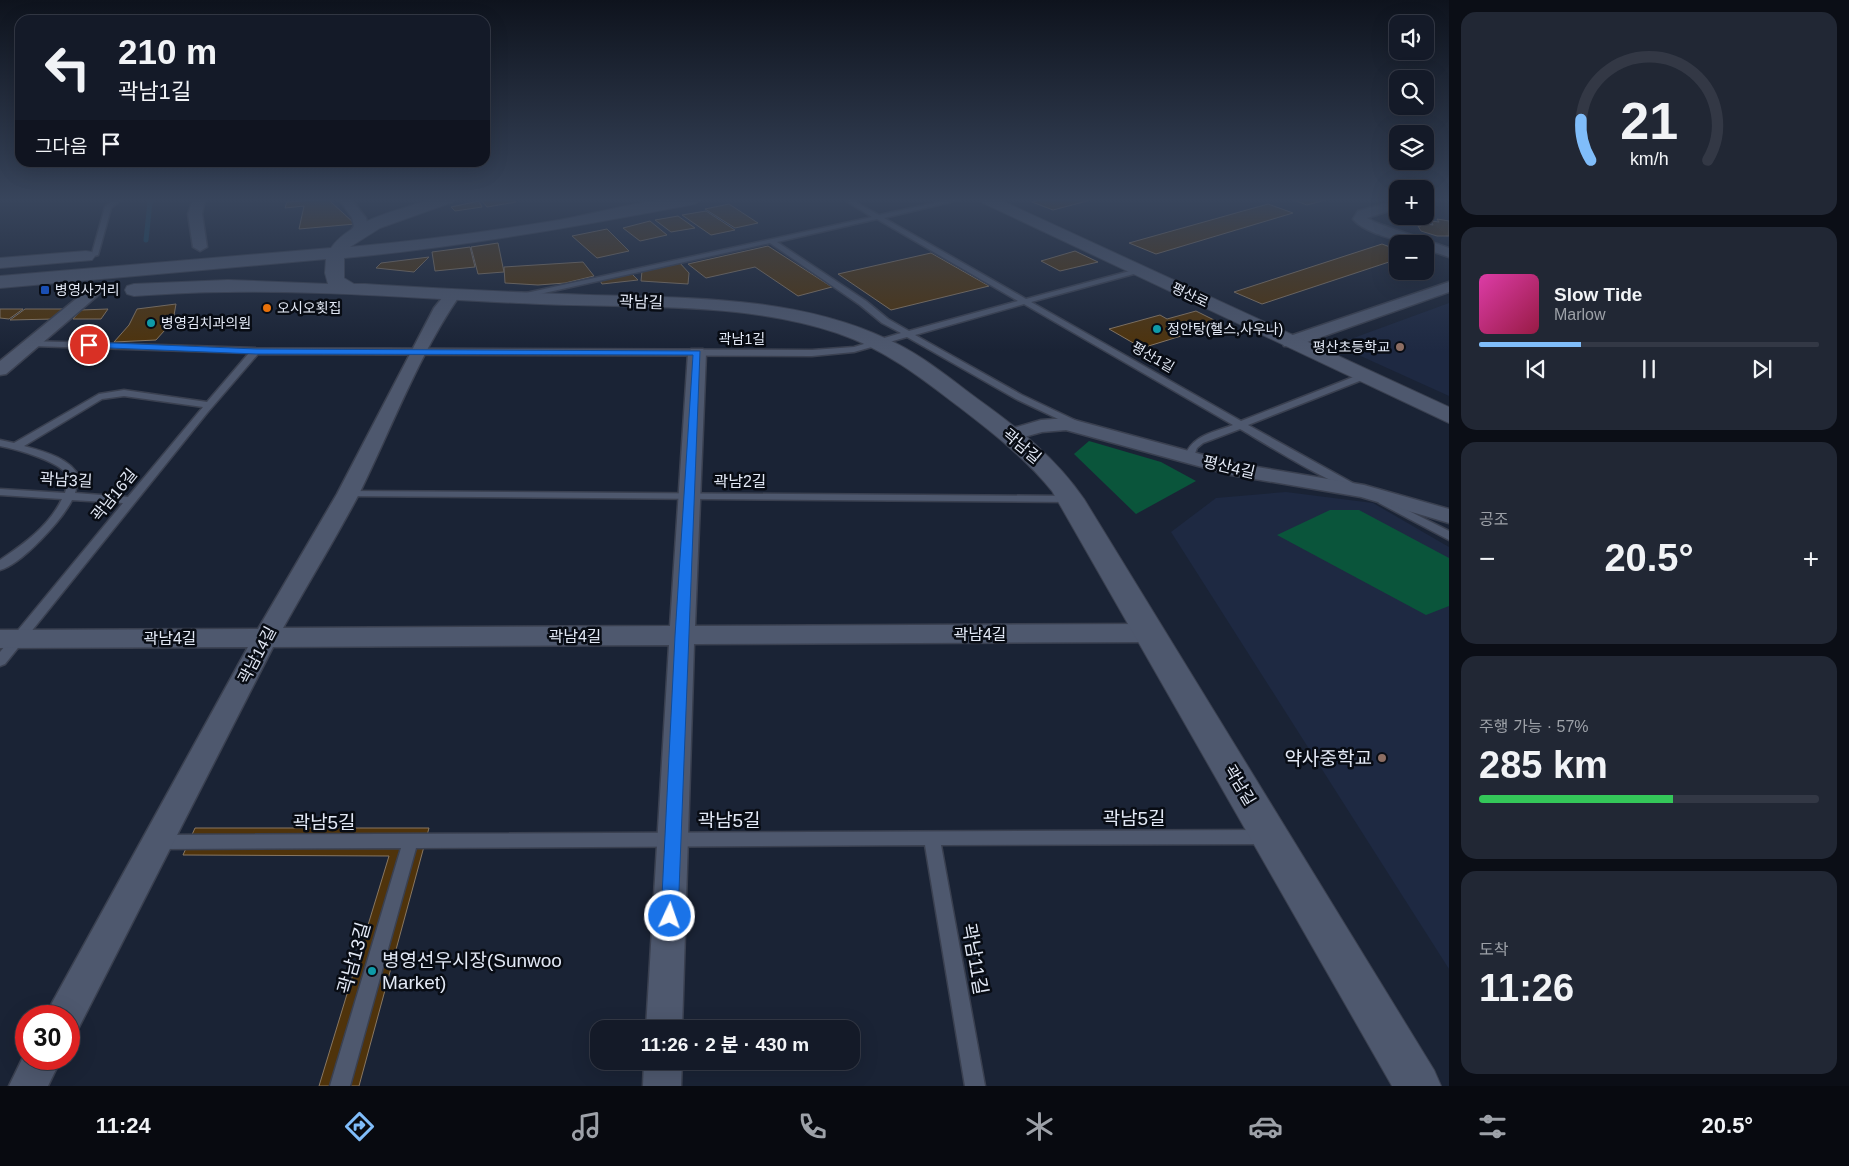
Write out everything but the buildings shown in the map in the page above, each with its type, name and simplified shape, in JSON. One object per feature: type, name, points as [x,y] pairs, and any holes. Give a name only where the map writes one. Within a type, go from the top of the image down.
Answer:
[{"type":"main road","points":[[336,254],[338,250]]},
{"type":"main road","points":[[0,282],[372,250]]},
{"type":"main road","name":"평산로","points":[[1094,250],[1449,416]]},
{"type":"main road","points":[[0,263],[112,254]]},
{"type":"main road","name":"곽남길","points":[[336,254],[335,281],[345,287],[364,290],[513,298],[690,304],[751,309],[822,323],[880,342],[912,361],[1010,435],[1046,466],[1072,499],[1418,1086]]},
{"type":"main road","points":[[0,299],[228,286],[364,290]]},
{"type":"street","points":[[1290,342],[1449,287]]},
{"type":"street","points":[[0,370],[33,343],[107,292]]},
{"type":"street","name":"곽남14길","points":[[71,1005],[265,638],[348,494],[418,352],[442,308],[452,295]]},
{"type":"street","points":[[664,1020],[697,353]]},
{"type":"street","name":"평산4길","points":[[1010,435],[1054,423],[1084,428],[1189,457],[1260,474],[1364,491],[1449,516]]},
{"type":"street","name":"곽남4길","points":[[9,639],[1150,633]]},
{"type":"street","points":[[28,1086],[36,1070]]},
{"type":"street","points":[[662,1086],[663,1070]]},
{"type":"lane","points":[[94,255],[96,250]]},
{"type":"lane","points":[[513,298],[727,250]]},
{"type":"lane","points":[[784,250],[863,303],[885,321],[1020,397],[1084,428]]},
{"type":"lane","name":"평산1길","points":[[934,250],[1319,470],[1364,491],[1449,536]]},
{"type":"lane","name":"곽남1길","points":[[33,343],[256,351],[812,353],[854,350],[1138,270]]},
{"type":"lane","name":"곽남16길","points":[[0,661],[9,639],[256,351]]},
{"type":"lane","points":[[1189,457],[1192,447],[1200,441],[1364,376]]},
{"type":"lane","points":[[15,447],[99,398],[124,392],[209,405]]},
{"type":"lane","points":[[0,443],[64,466],[73,475],[74,482],[63,511],[49,526],[0,566]]},
{"type":"lane","name":"곽남3길","points":[[0,492],[130,500]]},
{"type":"lane","name":"곽남2길","points":[[348,494],[1072,499]]},
{"type":"lane","name":"곽남5길","points":[[158,842],[1271,837]]},
{"type":"lane","name":"곽남11길","points":[[932,839],[976,1086]]},
{"type":"lane","name":"곽남13길","points":[[340,1086],[410,842]]},
{"type":"shaded area","name":"평산초등학교","points":[[1449,303],[1449,396],[1354,353],[1348,340]]},
{"type":"shaded area","name":"약사중학교","points":[[1286,492],[1373,503],[1449,547],[1449,969],[1171,532],[1216,498]]},
{"type":"green space","points":[[1089,441],[1161,462],[1196,481],[1136,514],[1074,454]]},
{"type":"green space","points":[[1330,510],[1359,510],[1449,558],[1449,606],[1426,615],[1277,535]]},
{"type":"place","name":"병영사거리","points":[[45,290]]},
{"type":"place","name":"오시오횟집","points":[[267,308]]},
{"type":"place","name":"병영김치과의원","points":[[151,323]]},
{"type":"place","name":"정안탕(헬스,사우나)","points":[[1157,329]]},
{"type":"place","name":"평산초등학교","points":[[1400,347]]},
{"type":"place","name":"약사중학교","points":[[1382,758]]},
{"type":"place","name":"병영선우시장(Sunwoo Market)","points":[[372,971]]},
{"type":"route","points":[[89,345],[256,351],[697,353],[697,388],[682,636],[670,916]]}]
